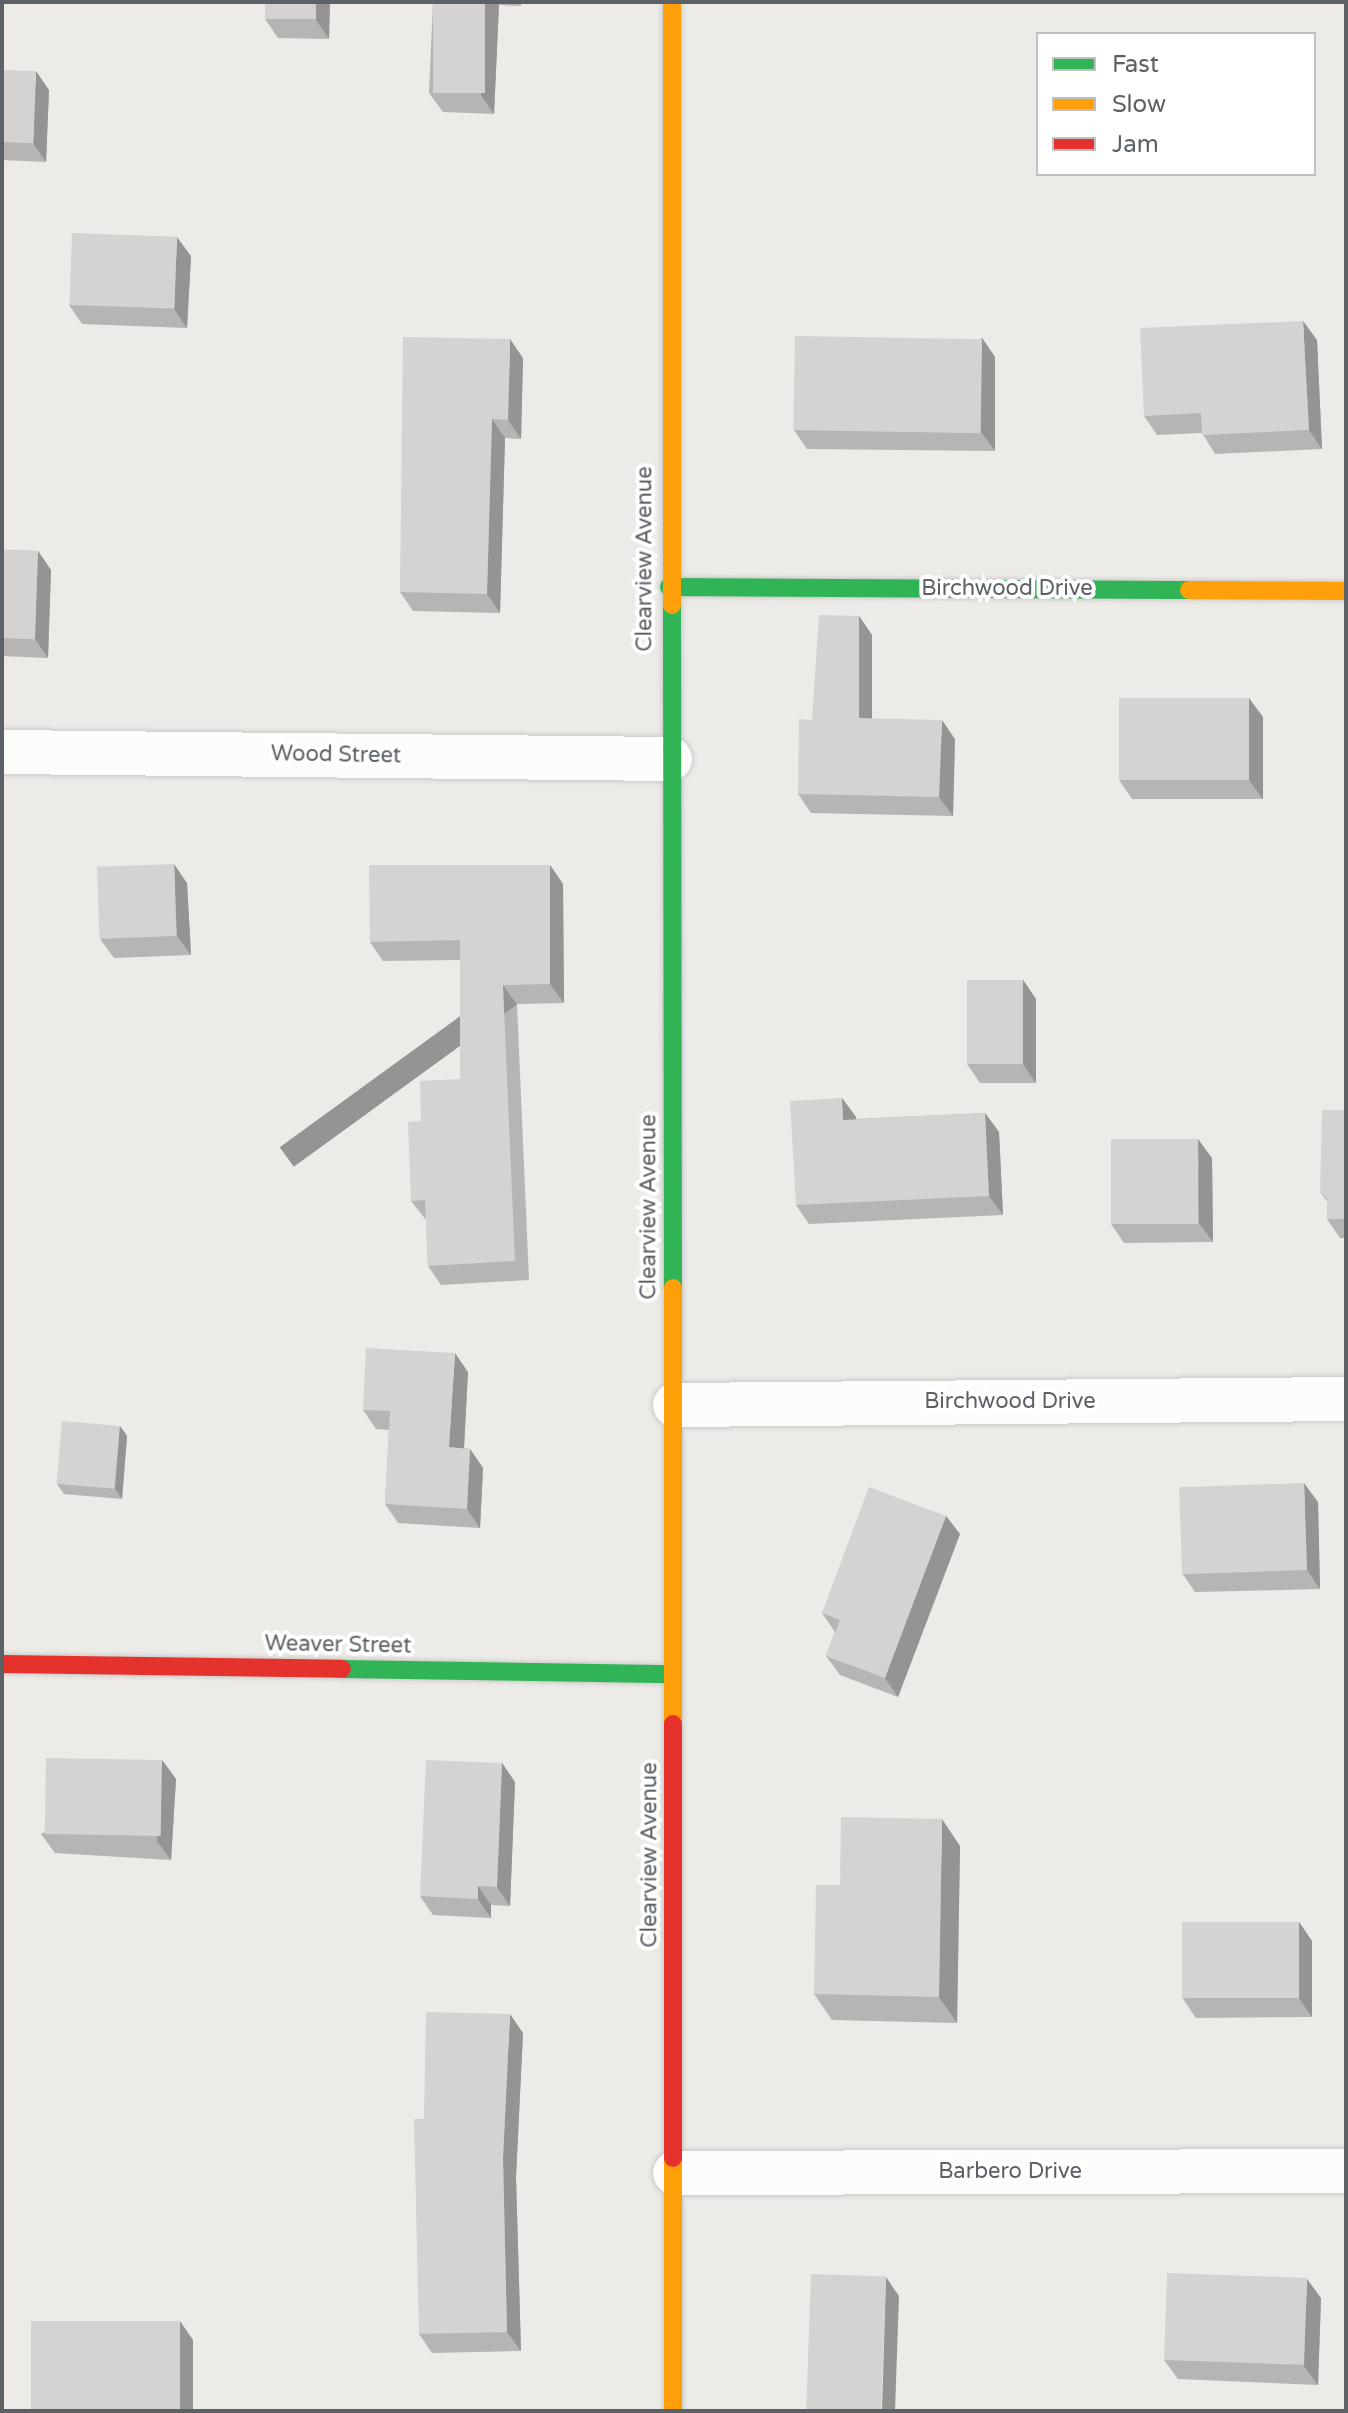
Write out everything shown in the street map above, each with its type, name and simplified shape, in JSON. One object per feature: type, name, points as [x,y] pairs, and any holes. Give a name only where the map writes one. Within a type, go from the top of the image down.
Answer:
[{"type":"street","name":"Clearview Avenue","points":[[672,2],[669,587],[675,1405],[673,2411]]},
{"type":"street","name":"Birchwood Drive","points":[[669,587],[1346,591]]},
{"type":"street","name":"Wood Street","points":[[2,752],[670,759]]},
{"type":"street","name":"Birchwood Drive","points":[[675,1405],[1346,1399]]},
{"type":"street","name":"Weaver Street","points":[[2,1664],[673,1674]]},
{"type":"street","name":"Barbero Drive","points":[[675,2173],[1346,2171]]},
{"type":"building","points":[[265,2],[316,2],[316,19],[265,19]]},
{"type":"building","points":[[433,2],[485,2],[485,93],[433,93]]},
{"type":"building","points":[[2,70],[36,71],[33,143],[2,142]]},
{"type":"building","points":[[72,233],[177,237],[174,309],[69,305]]},
{"type":"building","points":[[1303,321],[1309,430],[1202,435],[1201,413],[1144,416],[1140,328]]},
{"type":"building","points":[[795,336],[982,339],[980,433],[793,430]]},
{"type":"building","points":[[403,337],[510,339],[508,420],[492,419],[487,594],[400,592]]},
{"type":"building","points":[[2,550],[38,551],[35,639],[2,638]]},
{"type":"building","points":[[819,615],[859,616],[859,718],[942,720],[939,797],[798,794],[799,719],[812,720]]},
{"type":"building","points":[[1119,698],[1249,698],[1249,780],[1119,780]]},
{"type":"building","points":[[174,864],[177,936],[100,939],[97,867]]},
{"type":"building","points":[[369,865],[550,865],[550,984],[503,985],[515,1261],[428,1266],[425,1200],[411,1201],[408,1122],[421,1121],[420,1081],[460,1079],[460,940],[370,942]]},
{"type":"building","points":[[967,980],[1023,980],[1023,1064],[967,1064]]},
{"type":"building","points":[[842,1098],[843,1120],[985,1113],[989,1196],[796,1205],[790,1101]]},
{"type":"building","points":[[1322,1110],[1346,1110],[1346,1219],[1327,1219],[1327,1198],[1320,1192]]},
{"type":"building","points":[[1111,1139],[1198,1139],[1198,1224],[1111,1224]]},
{"type":"building","points":[[366,1348],[455,1353],[449,1447],[470,1449],[467,1509],[385,1504],[390,1411],[363,1410]]},
{"type":"building","points":[[62,1421],[120,1426],[114,1489],[57,1484]]},
{"type":"building","points":[[1304,1483],[1307,1570],[1182,1574],[1179,1487]]},
{"type":"building","points":[[869,1487],[946,1516],[885,1678],[826,1656],[840,1620],[822,1613]]},
{"type":"building","points":[[46,1758],[162,1760],[161,1836],[45,1834]]},
{"type":"building","points":[[426,1760],[502,1763],[497,1887],[478,1886],[478,1899],[420,1896]]},
{"type":"building","points":[[841,1817],[942,1819],[939,1997],[814,1994],[816,1885],[840,1885]]},
{"type":"building","points":[[1182,1922],[1299,1922],[1299,1998],[1182,1998]]},
{"type":"building","points":[[426,2012],[510,2014],[503,2158],[507,2332],[419,2334],[414,2119],[424,2119]]},
{"type":"building","points":[[1167,2273],[1307,2278],[1304,2365],[1164,2360]]},
{"type":"building","points":[[811,2274],[886,2277],[881,2411],[806,2411]]},
{"type":"building","points":[[31,2321],[180,2321],[180,2411],[31,2411]]},
{"type":"traffic: fast","points":[[669,587],[1189,590]]},
{"type":"traffic: fast","points":[[672,605],[673,1288]]},
{"type":"traffic: fast","points":[[342,1669],[673,1674]]},
{"type":"traffic: slow","points":[[672,2],[672,605]]},
{"type":"traffic: slow","points":[[1189,590],[1346,591]]},
{"type":"traffic: slow","points":[[673,1288],[673,1724]]},
{"type":"traffic: slow","points":[[673,2158],[673,2411]]},
{"type":"traffic: jam","points":[[2,1664],[342,1669]]},
{"type":"traffic: jam","points":[[673,1724],[673,2158]]}]
